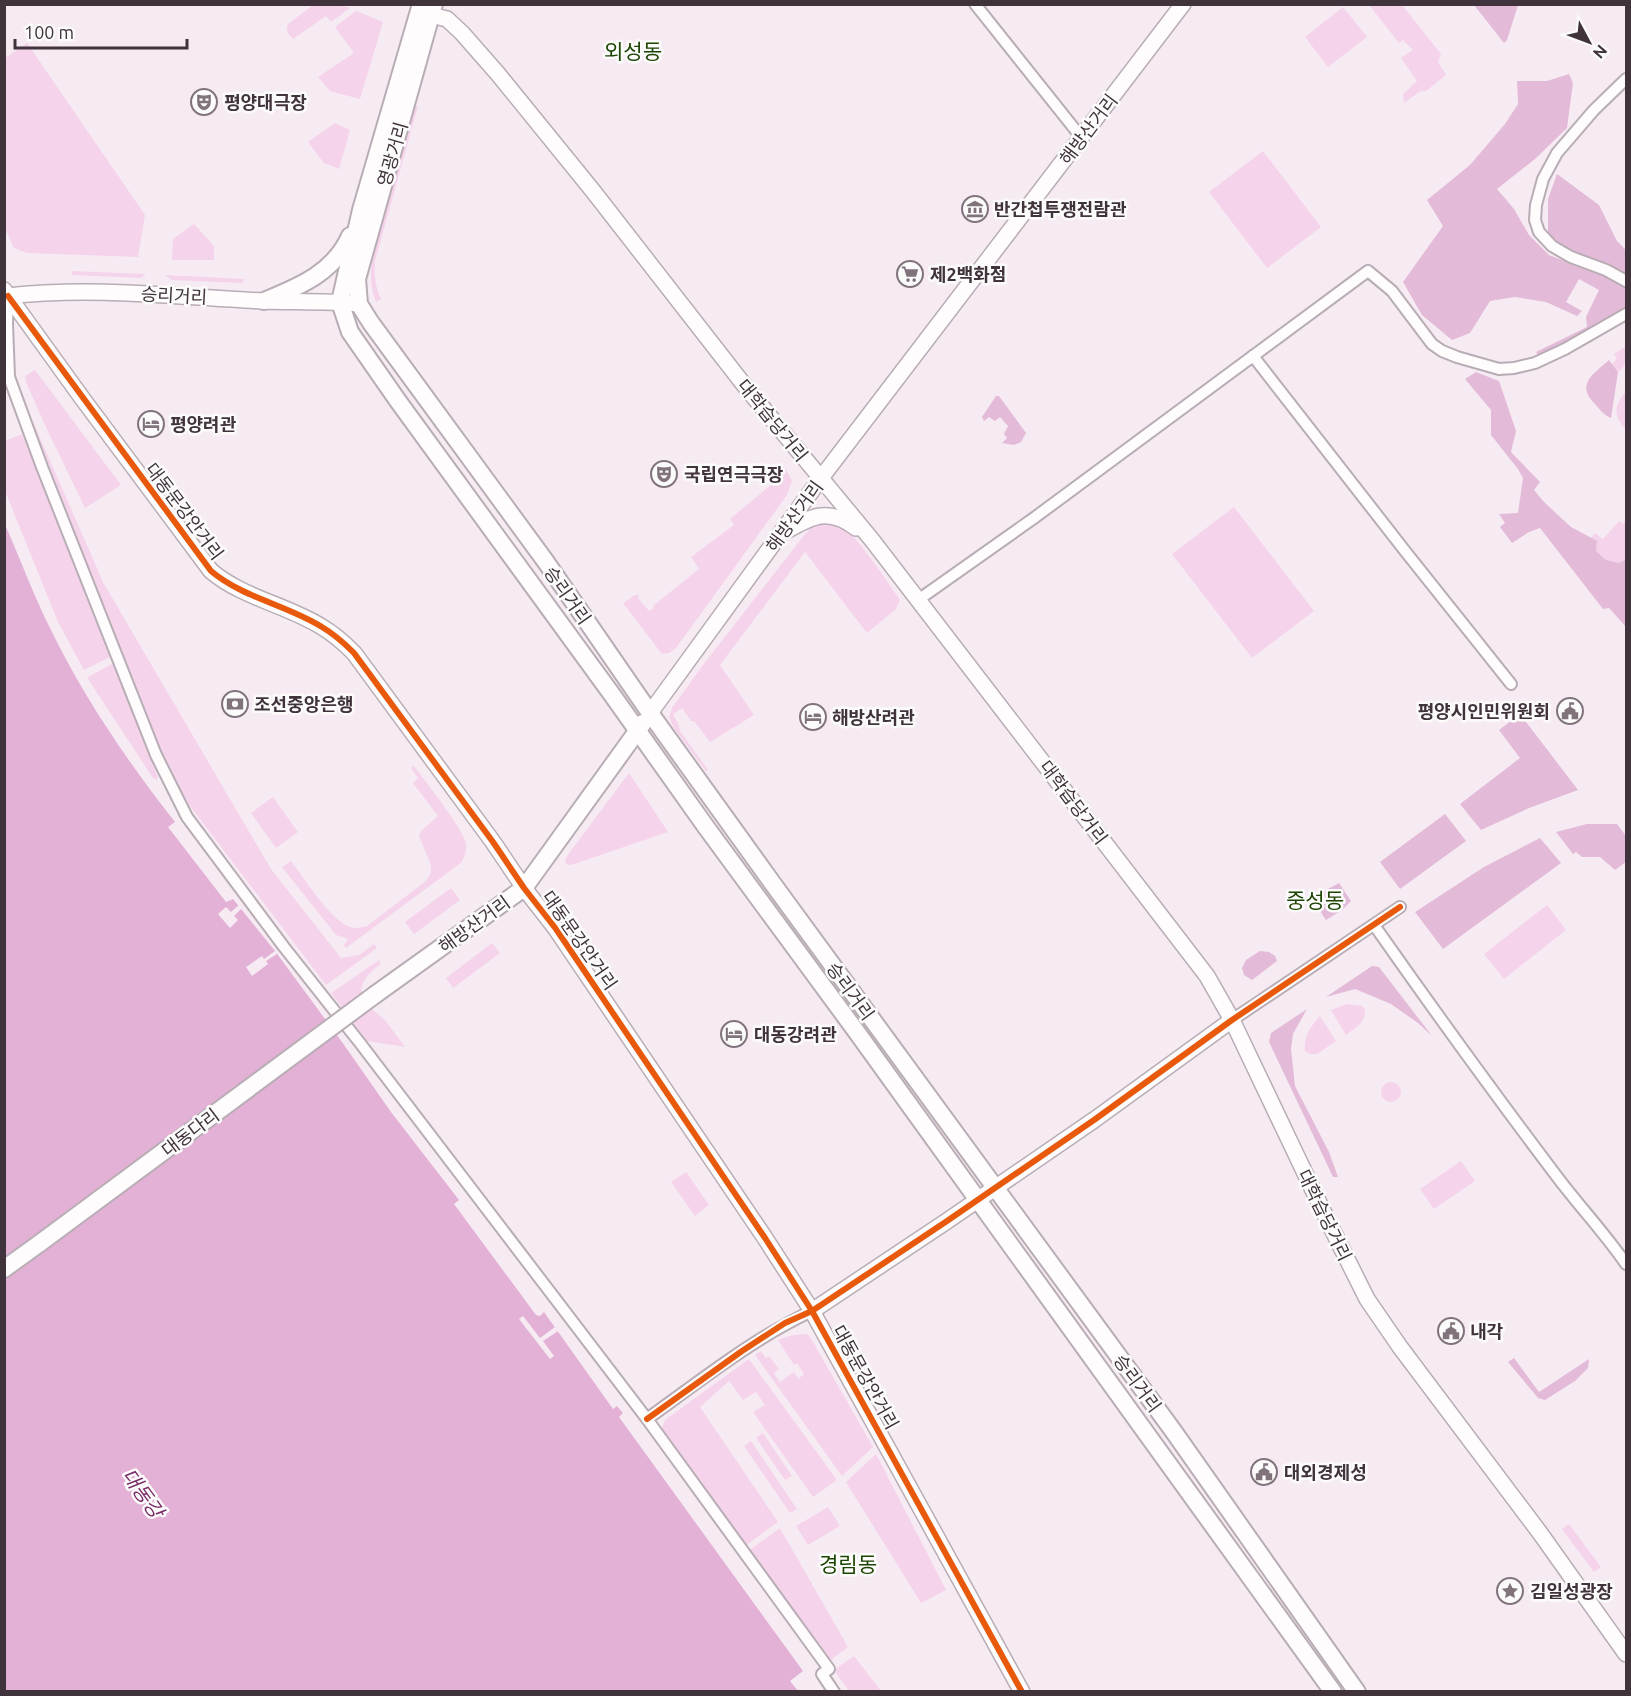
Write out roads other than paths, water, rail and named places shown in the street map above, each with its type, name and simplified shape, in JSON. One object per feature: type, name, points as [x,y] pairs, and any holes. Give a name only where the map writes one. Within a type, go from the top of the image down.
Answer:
[{"type":"main road","name":"해방산거리","points":[[376,994],[524,888],[821,478],[1183,4]]},
{"type":"main road","name":"영광거리","points":[[340,302],[361,210],[429,8]]},
{"type":"main road","name":"영광거리","points":[[359,304],[357,279],[429,8]]},
{"type":"main road","name":"대학습당거리","points":[[429,8],[447,19],[498,74],[593,191],[748,390],[872,540],[1207,976],[1232,1020],[1367,1299],[1400,1347],[1540,1533],[1626,1654]]},
{"type":"main road","points":[[264,301],[324,272],[347,243],[361,210]]},
{"type":"main road","name":"승리거리","points":[[6,293],[158,294],[359,304],[546,562],[650,713],[1174,1432],[1357,1692]]},
{"type":"main road","name":"대동문강안거리","points":[[6,293],[211,571],[229,585],[321,626],[341,640],[354,653],[493,842],[524,888],[556,929],[812,1311],[1022,1692]]},
{"type":"main road","name":"승리거리","points":[[340,302],[350,332],[368,358],[1333,1692]]},
{"type":"main road","points":[[781,534],[808,518],[832,515],[849,522],[872,540]]},
{"type":"main road","name":"대동다리","points":[[4,1269],[376,994]]},
{"type":"main road","points":[[812,1311],[1094,1120],[1232,1020]]},
{"type":"street","points":[[975,4],[1081,137]]},
{"type":"street","points":[[1626,79],[1594,110],[1557,153],[1543,179],[1535,220],[1539,232],[1552,246],[1571,257],[1606,270],[1626,281]]},
{"type":"street","points":[[918,600],[1043,511],[1368,271],[1392,291],[1432,344],[1457,357],[1499,369],[1535,363],[1565,349],[1626,314]]},
{"type":"street","points":[[6,293],[9,377],[42,467],[156,755],[187,817],[647,1419],[829,1669],[822,1674],[834,1692]]},
{"type":"street","points":[[1253,356],[1511,684]]},
{"type":"street","points":[[1232,1020],[1400,906]]},
{"type":"street","points":[[1374,925],[1432,1009],[1557,1177],[1607,1236],[1626,1263]]},
{"type":"street","points":[[647,1419],[777,1329],[812,1311]]},
{"type":"water","name":"대동강","points":[[4,522],[36,599],[61,650],[106,727],[175,822],[168,827],[226,902],[233,899],[275,951],[391,1112],[459,1200],[454,1204],[536,1315],[540,1316],[544,1312],[613,1409],[617,1406],[623,1413],[619,1417],[803,1671],[790,1681],[798,1691],[5,1691]]},
{"type":"place","name":"평양대극장","points":[[204,102]]},
{"type":"place","name":"반간첩투쟁전람관","points":[[975,209]]},
{"type":"place","name":"제2백화점","points":[[910,274]]},
{"type":"place","name":"평양려관","points":[[151,424]]},
{"type":"place","name":"국립연극극장","points":[[664,474]]},
{"type":"place","name":"조선중앙은행","points":[[235,704]]},
{"type":"place","name":"평양시인민위원회","points":[[1570,711]]},
{"type":"place","name":"해방산려관","points":[[813,717]]},
{"type":"place","name":"대동강려관","points":[[734,1034]]},
{"type":"place","name":"내각","points":[[1451,1331]]},
{"type":"place","name":"대외경제성","points":[[1264,1472]]},
{"type":"place","name":"김일성광장","points":[[1510,1591]]},
{"type":"district","name":"외성동","points":[[633,51]]},
{"type":"district","name":"중성동","points":[[1315,900]]},
{"type":"district","name":"경림동","points":[[848,1564]]}]
